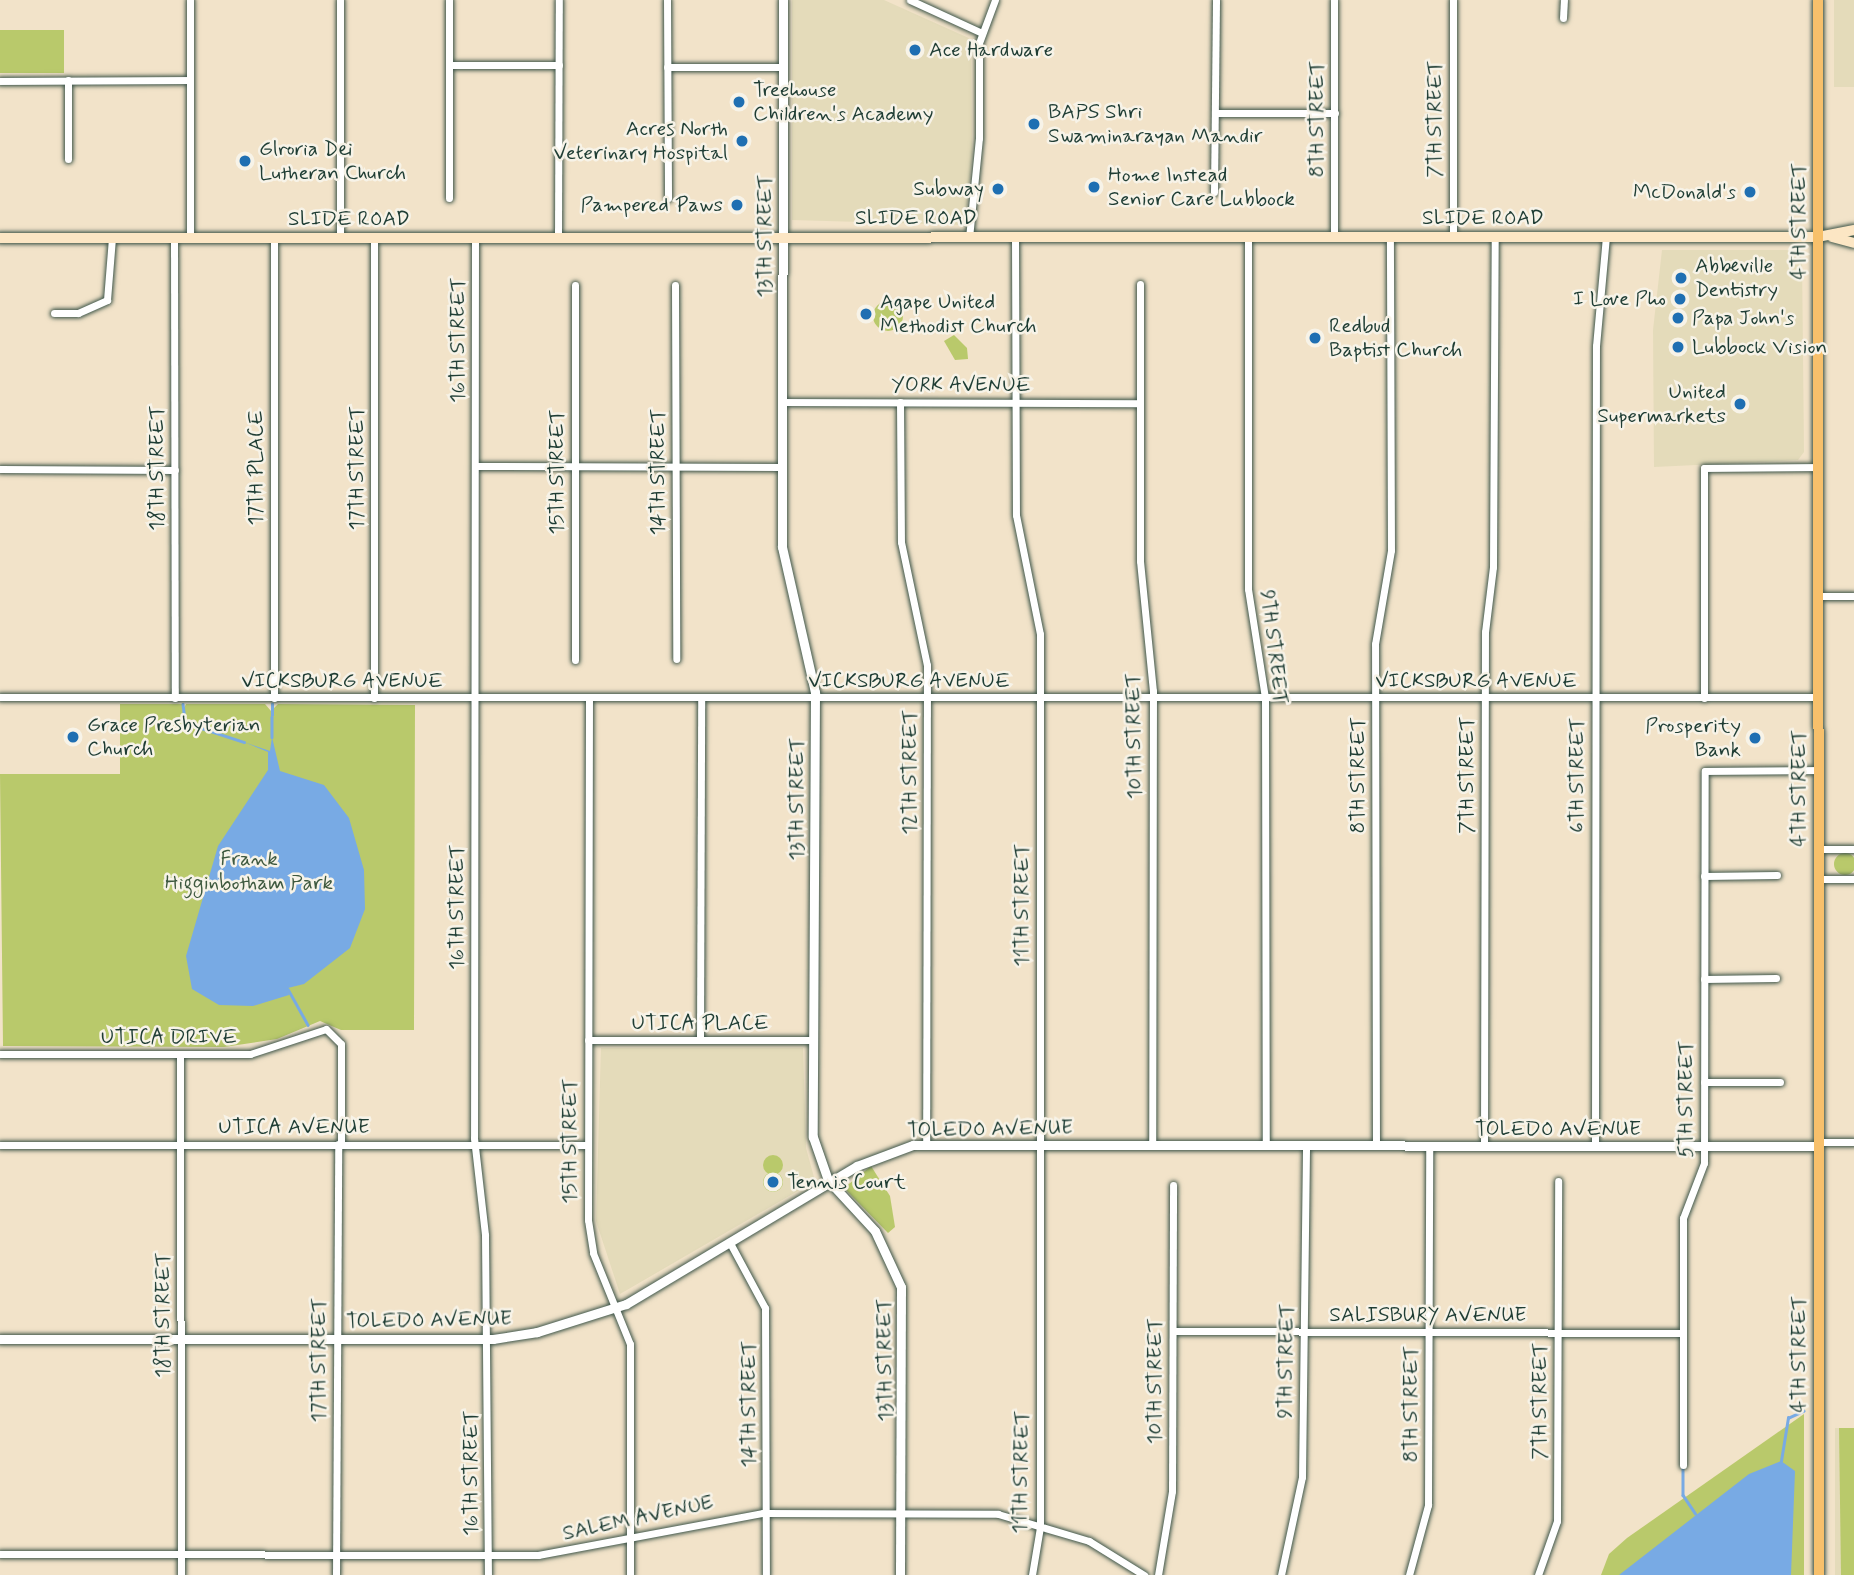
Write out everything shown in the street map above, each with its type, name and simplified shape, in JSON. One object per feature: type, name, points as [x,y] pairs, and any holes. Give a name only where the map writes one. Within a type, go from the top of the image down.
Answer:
[{"type":"main road","name":"4TH STREET","points":[[1818,0],[1819,1575]]},
{"type":"main road","name":"SLIDE ROAD","points":[[1832,237],[1854,230]]},
{"type":"main road","name":"SLIDE ROAD","points":[[0,238],[1832,237],[1854,243]]},
{"type":"street","points":[[190,0],[190,238]]},
{"type":"street","points":[[340,0],[340,238]]},
{"type":"street","points":[[449,0],[449,198]]},
{"type":"street","points":[[558,238],[559,0]]},
{"type":"street","points":[[667,0],[668,198]]},
{"type":"street","name":"13TH STREET","points":[[783,0],[782,547],[815,698],[813,1138],[830,1182],[875,1231],[901,1287],[900,1575]]},
{"type":"street","points":[[910,0],[982,33]]},
{"type":"street","points":[[969,237],[982,33],[995,0]]},
{"type":"street","points":[[1214,192],[1216,0]]},
{"type":"street","name":"8TH STREET","points":[[1334,0],[1334,237]]},
{"type":"street","name":"7TH STREET","points":[[1453,0],[1453,237]]},
{"type":"street","points":[[1563,18],[1564,0]]},
{"type":"street","points":[[449,65],[559,65]]},
{"type":"street","points":[[667,67],[783,67]]},
{"type":"street","points":[[0,80],[190,80]]},
{"type":"street","points":[[68,80],[68,159]]},
{"type":"street","points":[[1214,113],[1335,113]]},
{"type":"street","name":"11TH STREET","points":[[1015,237],[1016,515],[1038,614],[1040,698],[1040,1523],[1032,1575]]},
{"type":"street","name":"9TH STREET","points":[[1248,237],[1248,589],[1265,698],[1266,1146]]},
{"type":"street","name":"8TH STREET","points":[[1376,1146],[1377,621],[1391,550],[1390,237]]},
{"type":"street","name":"7TH STREET","points":[[1484,1146],[1485,698],[1493,567],[1495,237]]},
{"type":"street","name":"6TH STREET","points":[[1595,1146],[1595,346],[1606,237]]},
{"type":"street","points":[[54,313],[78,313],[107,300],[112,238]]},
{"type":"street","name":"18TH STREET","points":[[174,238],[175,698]]},
{"type":"street","name":"17TH PLACE","points":[[274,238],[274,698]]},
{"type":"street","name":"17TH STREET","points":[[374,238],[374,698]]},
{"type":"street","name":"16TH STREET","points":[[475,238],[475,1144],[484,1202],[488,1575]]},
{"type":"street","name":"10TH STREET","points":[[1140,284],[1140,561],[1153,698],[1152,1146]]},
{"type":"street","name":"15TH STREET","points":[[575,285],[575,660]]},
{"type":"street","name":"14TH STREET","points":[[675,285],[676,659]]},
{"type":"street","name":"YORK AVENUE","points":[[782,402],[1140,403]]},
{"type":"street","name":"12TH STREET","points":[[900,402],[901,542],[926,648],[926,1146]]},
{"type":"street","points":[[475,467],[782,467]]},
{"type":"street","points":[[1704,698],[1704,468],[1819,467]]},
{"type":"street","points":[[0,469],[175,470]]},
{"type":"street","points":[[1819,596],[1854,596]]},
{"type":"street","name":"VICKSBURG AVENUE","points":[[0,697],[1819,697]]},
{"type":"street","name":"15TH STREET","points":[[589,698],[587,1144],[591,1243],[630,1344],[630,1575]]},
{"type":"street","points":[[701,698],[701,1040]]},
{"type":"street","name":"5TH STREET","points":[[1683,1465],[1683,1218],[1703,1172],[1704,1147],[1704,771],[1819,770]]},
{"type":"street","points":[[1819,849],[1854,849]]},
{"type":"street","points":[[1704,876],[1777,875]]},
{"type":"street","points":[[1819,879],[1854,879]]},
{"type":"street","points":[[1704,979],[1776,978]]},
{"type":"street","name":"UTICA DRIVE","points":[[0,1054],[250,1054],[316,1030],[333,1032]]},
{"type":"street","name":"17TH STREET","points":[[333,1032],[341,1047],[337,1575]]},
{"type":"street","name":"UTICA PLACE","points":[[588,1040],[813,1040]]},
{"type":"street","name":"18TH STREET","points":[[180,1055],[181,1575]]},
{"type":"street","points":[[1704,1082],[1780,1082]]},
{"type":"street","name":"TOLEDO AVENUE","points":[[0,1339],[486,1339],[567,1325],[616,1308],[883,1152],[926,1146],[1704,1147],[1854,1142]]},
{"type":"street","name":"UTICA AVENUE","points":[[0,1145],[587,1144]]},
{"type":"street","name":"9TH STREET","points":[[1281,1575],[1302,1477],[1306,1146]]},
{"type":"street","name":"8TH STREET","points":[[1409,1575],[1428,1505],[1429,1146]]},
{"type":"street","name":"7TH STREET","points":[[1538,1575],[1556,1532],[1558,1181]]},
{"type":"street","name":"10TH STREET","points":[[1158,1575],[1171,1506],[1173,1185]]},
{"type":"street","name":"14TH STREET","points":[[730,1243],[765,1308],[766,1575]]},
{"type":"street","name":"SALISBURY AVENUE","points":[[1173,1331],[1682,1333]]},
{"type":"street","name":"SALEM AVENUE","points":[[0,1554],[488,1555],[631,1541],[705,1520],[766,1513],[998,1514],[1040,1523],[1089,1541],[1144,1575]]},
{"type":"shaded area","points":[[792,0],[884,0],[971,39],[972,154],[965,225],[792,220]]},
{"type":"shaded area","points":[[1834,0],[1854,0],[1854,87],[1834,87]]},
{"type":"shaded area","points":[[1662,250],[1790,250],[1802,258],[1804,452],[1798,460],[1654,467],[1653,330]]},
{"type":"shaded area","points":[[601,1048],[803,1048],[806,1148],[815,1181],[620,1294],[596,1221]]},
{"type":"shaded area","points":[[1835,1428],[1854,1428],[1854,1575],[1835,1575]]},
{"type":"green space","points":[[0,30],[64,30],[64,73],[0,73]]},
{"type":"green space","points":[[888,301],[899,305],[903,316],[899,327],[888,331],[877,327],[873,316],[877,305]]},
{"type":"green space","points":[[954,335],[967,348],[968,359],[955,360],[944,341]]},
{"type":"green space","name":"Frank Higginbotham Park","points":[[120,704],[182,704],[183,710],[186,704],[265,704],[271,711],[278,704],[415,705],[414,1030],[341,1030],[320,1021],[277,1039],[224,1047],[3,1046],[0,774],[120,774]]},
{"type":"green space","points":[[1845,853],[1853,856],[1856,864],[1853,872],[1845,875],[1837,872],[1834,864],[1837,856]]},
{"type":"green space","name":"Tennis Court","points":[[769,1155],[777,1155],[783,1165],[777,1175],[769,1175],[763,1169],[763,1161]]},
{"type":"green space","points":[[871,1166],[890,1196],[895,1227],[888,1233],[844,1188]]},
{"type":"green space","name":"Tennis Court","points":[[769,1172],[777,1172],[783,1182],[777,1192],[769,1192],[763,1186],[763,1178]]},
{"type":"green space","points":[[1804,1414],[1804,1575],[1601,1575],[1609,1554],[1627,1538]]},
{"type":"green space","points":[[1839,1428],[1854,1428],[1854,1575],[1841,1575]]},
{"type":"water","points":[[272,737],[280,771],[324,785],[349,818],[364,870],[365,909],[350,948],[304,984],[288,988],[289,995],[253,1006],[219,1005],[192,989],[186,956],[218,846],[268,770],[268,752],[244,742],[270,751]]},
{"type":"water","points":[[1781,1461],[1795,1471],[1791,1575],[1619,1575],[1749,1474]]},
{"type":"waterway","points":[[183,704],[185,721]]},
{"type":"waterway","points":[[272,704],[272,715]]},
{"type":"waterway","points":[[272,717],[272,737]]},
{"type":"waterway","points":[[186,723],[244,742]]},
{"type":"waterway","points":[[288,989],[308,1025]]},
{"type":"waterway","points":[[1781,1461],[1788,1418],[1803,1411]]},
{"type":"waterway","points":[[1683,1465],[1683,1495],[1695,1513]]},
{"type":"place","name":"Ace Hardware","points":[[915,50]]},
{"type":"place","name":"Treehouse Children's Academy","points":[[739,102]]},
{"type":"place","name":"BAPS Shri Swaminarayan Mandir","points":[[1034,124]]},
{"type":"place","name":"Acres North Veterinary Hospital","points":[[742,141]]},
{"type":"place","name":"Glroria Dei Lutheran Church","points":[[245,161]]},
{"type":"place","name":"Home Instead Senior Care Lubbock","points":[[1094,187]]},
{"type":"place","name":"Subway","points":[[998,189]]},
{"type":"place","name":"McDonald's","points":[[1750,192]]},
{"type":"place","name":"Pampered Paws","points":[[737,205]]},
{"type":"place","name":"Abbeville Dentistry","points":[[1681,278]]},
{"type":"place","name":"I Love Pho","points":[[1680,299]]},
{"type":"place","name":"Agape United Methodist Church","points":[[866,314]]},
{"type":"place","name":"Papa John's","points":[[1678,318]]},
{"type":"place","name":"Redbud Baptist Church","points":[[1315,338]]},
{"type":"place","name":"Lubbock Vision","points":[[1678,347]]},
{"type":"place","name":"United Supermarkets","points":[[1740,404]]},
{"type":"place","name":"Grace Presbyterian Church","points":[[73,737]]},
{"type":"place","name":"Prosperity Bank","points":[[1755,738]]},
{"type":"place","name":"Tennis Court","points":[[773,1182]]}]
